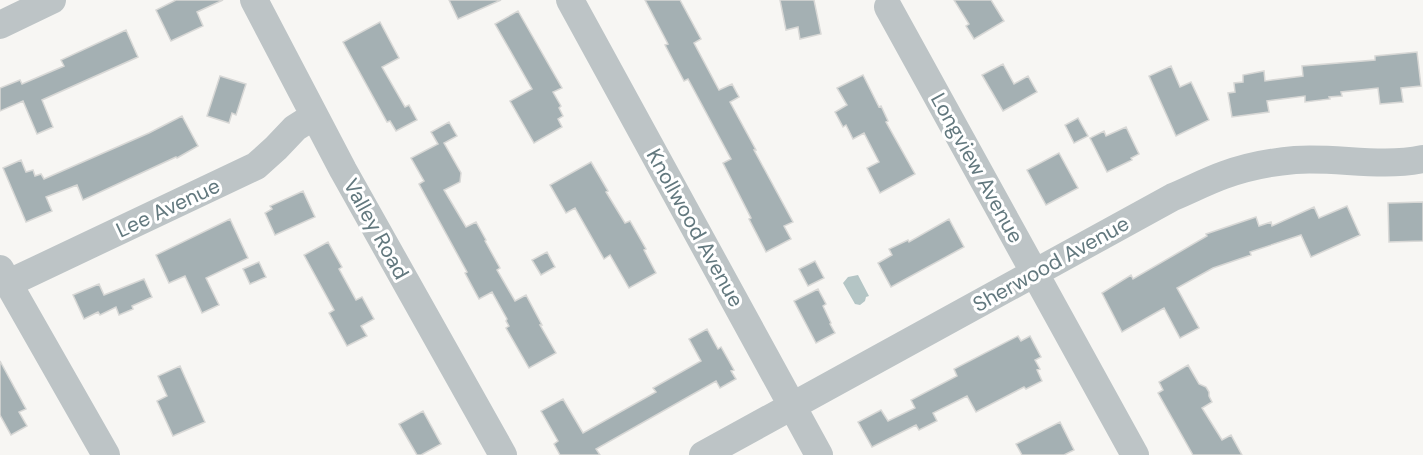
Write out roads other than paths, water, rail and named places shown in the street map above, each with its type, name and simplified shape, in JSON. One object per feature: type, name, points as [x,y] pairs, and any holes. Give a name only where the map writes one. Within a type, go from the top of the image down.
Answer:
[{"type":"street","points":[[0,25],[52,0]]},
{"type":"street","name":"Valley Road","points":[[254,0],[343,170],[503,455]]},
{"type":"street","name":"Knollwood Avenue","points":[[570,0],[819,455]]},
{"type":"street","name":"Longview Avenue","points":[[888,7],[1135,455]]},
{"type":"street","name":"Lee Avenue","points":[[5,276],[256,166],[296,128],[314,116]]},
{"type":"street","name":"Sherwood Avenue","points":[[703,455],[1173,197],[1224,175],[1259,165],[1296,160],[1376,163],[1423,159]]},
{"type":"street","points":[[5,276],[106,455]]}]
